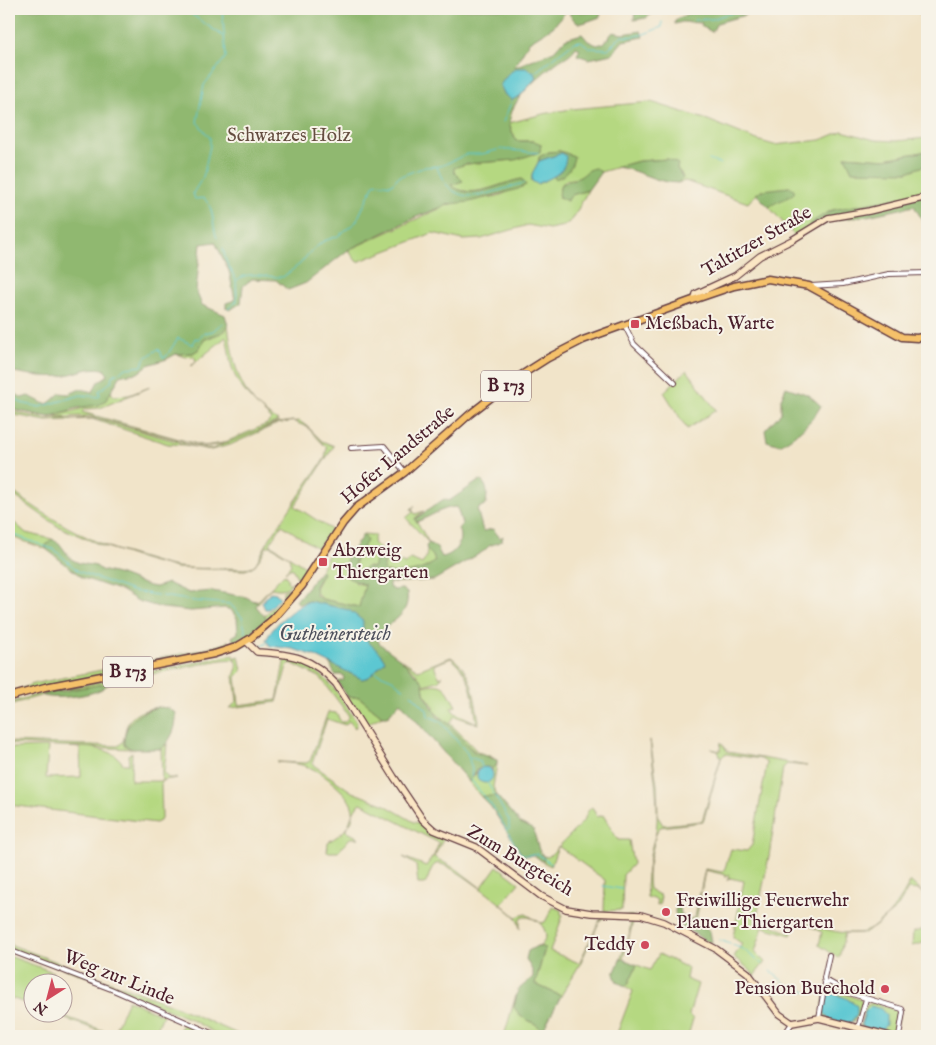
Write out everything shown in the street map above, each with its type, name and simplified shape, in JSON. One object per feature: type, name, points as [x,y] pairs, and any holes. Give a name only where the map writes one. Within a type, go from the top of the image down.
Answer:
[{"type":"main road","name":"Hofer Landstraße","points":[[9,697],[46,687],[214,654],[246,641],[268,625],[302,586],[348,517],[404,472],[470,414],[515,379],[564,349],[624,324],[734,286],[768,279],[809,286],[894,334],[910,338],[927,336]]},
{"type":"street","name":"Taltitzer Straße","points":[[695,299],[696,294],[735,276],[760,256],[792,240],[828,218],[869,211],[927,196]]},
{"type":"street","name":"Hofer Landstraße","points":[[809,286],[843,284],[889,274],[927,273]]},
{"type":"street","points":[[624,324],[634,344],[675,382]]},
{"type":"street","points":[[350,448],[384,446],[404,472]]},
{"type":"street","name":"Zum Burgteich","points":[[246,641],[256,652],[286,654],[304,659],[330,678],[398,784],[423,820],[434,830],[476,847],[541,896],[566,909],[590,913],[641,915],[664,922],[716,949],[748,973],[779,1014],[792,1023]]},
{"type":"street","name":"Weg zur Linde","points":[[9,950],[94,981],[218,1036]]},
{"type":"street","points":[[820,1018],[824,978],[829,955]]},
{"type":"street","points":[[825,983],[829,982],[866,999],[902,1009],[899,1036]]},
{"type":"street","points":[[858,1028],[866,999]]},
{"type":"street","points":[[778,1036],[786,1032],[792,1023],[820,1018],[890,1036]]},
{"type":"street","points":[[786,1032],[789,1036]]},
{"type":"green space","name":"Schwarzes Holz","points":[[9,9],[568,9],[553,27],[529,42],[514,67],[554,51],[565,39],[582,34],[588,41],[597,45],[604,43],[613,32],[623,34],[641,31],[643,37],[623,41],[612,54],[589,59],[577,55],[580,49],[576,47],[572,53],[533,82],[520,97],[511,114],[510,127],[516,141],[534,141],[541,144],[540,152],[515,160],[466,164],[454,168],[454,172],[463,181],[451,185],[459,190],[477,192],[522,179],[526,185],[518,189],[469,202],[450,204],[416,217],[348,250],[306,283],[288,290],[276,280],[252,279],[243,286],[241,303],[230,310],[226,308],[226,303],[235,300],[229,271],[215,242],[201,244],[196,291],[202,305],[225,315],[228,325],[226,329],[204,340],[199,349],[193,353],[176,354],[148,365],[138,373],[121,375],[106,400],[99,405],[77,408],[49,417],[9,409],[9,389],[22,398],[28,396],[48,404],[60,393],[69,394],[80,389],[93,392],[97,383],[108,375],[104,369],[98,368],[54,376],[9,371]],"holes":[[[536,78],[520,96],[512,100],[505,95],[500,85]]]},
{"type":"green space","points":[[635,9],[659,9],[646,18],[634,20]]},
{"type":"green space","points":[[698,9],[753,9],[745,15],[717,23],[712,32],[701,26],[702,23],[682,22],[675,24],[675,20]]},
{"type":"green space","points":[[918,9],[927,9],[927,35]]},
{"type":"green space","points":[[574,10],[585,13],[598,11],[601,14],[600,17],[583,23],[577,23],[569,14]]},
{"type":"green space","points":[[651,102],[708,120],[774,145],[821,140],[842,131],[875,140],[896,141],[927,138],[927,151],[885,159],[845,156],[907,172],[927,165],[927,193],[810,223],[810,227],[795,236],[769,207],[789,187],[766,190],[748,203],[685,181],[678,183],[683,178],[681,173],[668,159],[639,161],[601,172],[595,168],[579,178],[566,180],[560,186],[560,197],[567,201],[571,195],[588,190],[573,219],[564,226],[549,229],[528,225],[481,239],[463,240],[433,233],[357,262],[348,250],[450,204],[498,196],[525,185],[522,179],[485,190],[467,191],[458,190],[450,185],[453,167],[514,160],[534,141],[516,141],[509,123],[571,109]],"holes":[[[560,151],[573,156],[570,167],[559,177],[555,179],[554,176],[537,184],[532,181],[532,174],[539,157],[549,152]]]},
{"type":"green space","points":[[560,151],[574,156],[566,173],[555,179],[554,176],[560,171],[562,153],[539,161],[539,157],[549,152]]},
{"type":"green space","points":[[927,151],[927,165],[907,172],[852,171],[845,156],[885,159]]},
{"type":"green space","points":[[668,159],[678,164],[677,168],[683,178],[678,183],[662,181],[632,170],[616,167],[639,161]]},
{"type":"green space","points":[[595,168],[601,172],[588,190],[572,195],[567,201],[559,197],[560,186]]},
{"type":"green space","points":[[793,188],[795,192],[769,207],[756,194],[763,190]]},
{"type":"green space","points":[[927,193],[927,228],[914,206],[867,216],[833,220],[812,230],[810,223],[832,210]]},
{"type":"green space","points":[[228,325],[236,368],[241,381],[255,403],[235,376],[226,337],[191,366],[196,361],[194,356],[185,357],[176,354],[193,353],[199,349],[204,340],[225,331]]},
{"type":"green space","points":[[687,370],[716,410],[687,429],[664,392]]},
{"type":"green space","points":[[150,387],[100,408],[85,409],[82,412],[202,445],[90,416],[49,417],[91,405],[111,391],[113,396],[129,395]]},
{"type":"green space","points":[[786,387],[809,395],[821,406],[803,428],[780,445],[767,441],[765,430],[781,413],[781,399]]},
{"type":"green space","points":[[255,403],[278,421],[239,439],[228,443],[206,446],[223,443],[267,424],[271,419]]},
{"type":"green space","points":[[9,411],[47,419],[93,418],[193,446],[212,449],[277,423],[286,422],[277,424],[230,445],[211,450],[168,444],[92,419],[46,421],[9,414]]},
{"type":"green space","points":[[299,421],[307,426],[322,441],[334,446],[295,506],[332,530],[317,548],[282,525],[270,544],[305,567],[318,552],[299,581],[292,568],[285,572],[291,565],[289,557],[271,546],[267,546],[256,564],[270,538],[325,458],[327,448],[307,427],[293,422]]},
{"type":"green space","points":[[480,480],[485,485],[487,491],[486,504],[477,509],[483,531],[493,529],[500,538],[503,536],[502,541],[489,546],[484,551],[434,580],[389,583],[389,587],[394,590],[402,589],[407,593],[406,607],[399,617],[379,633],[377,639],[380,644],[399,658],[423,682],[424,693],[438,717],[445,720],[474,752],[497,760],[497,764],[492,769],[489,767],[478,769],[469,782],[400,702],[388,716],[382,716],[359,697],[348,697],[337,681],[344,680],[343,675],[335,675],[329,662],[362,679],[369,677],[385,661],[369,645],[362,626],[309,601],[299,604],[296,601],[321,570],[323,573],[315,586],[316,595],[322,599],[359,607],[365,585],[348,578],[346,564],[347,559],[363,534],[367,541],[355,560],[354,568],[359,573],[367,567],[373,568],[375,561],[380,559],[385,561],[383,569],[385,572],[405,573],[425,568],[435,561],[427,550],[426,546],[429,543],[437,548],[442,557],[447,556],[459,543],[460,534],[458,529],[462,524],[457,507],[451,507],[416,522],[415,519],[444,499],[449,501]]},
{"type":"green space","points":[[9,489],[68,527],[119,551],[57,526],[9,492]]},
{"type":"green space","points":[[415,505],[412,509],[415,514],[424,511],[415,518],[429,543],[406,518],[413,512],[411,509]]},
{"type":"green space","points":[[9,518],[26,533],[52,539],[46,545],[46,549],[12,537],[9,534]]},
{"type":"green space","points":[[363,534],[375,535],[373,543],[393,559],[405,564],[411,559],[422,564],[426,558],[427,550],[435,561],[425,568],[412,572],[385,572],[383,569],[385,565],[374,565],[373,568],[369,567],[359,573],[354,568],[366,537]]},
{"type":"green space","points":[[52,539],[59,543],[71,559],[79,563],[96,566],[101,570],[121,575],[149,586],[156,587],[168,583],[189,593],[212,591],[246,597],[258,603],[256,606],[266,618],[256,630],[234,643],[232,637],[238,633],[237,618],[231,610],[225,608],[191,611],[162,608],[138,601],[122,591],[83,578],[46,549],[46,545]]},
{"type":"green space","points":[[333,546],[349,554],[346,560],[356,583],[366,585],[359,607],[322,599],[314,590],[323,573],[320,571]]},
{"type":"green space","points":[[162,564],[194,568],[245,569],[254,566],[245,570],[176,568]]},
{"type":"green space","points":[[284,574],[290,584],[292,581],[289,586],[281,589],[271,588],[258,603],[253,601],[259,600]]},
{"type":"green space","points":[[294,586],[296,589],[263,624],[266,618],[265,615],[283,598],[283,591]]},
{"type":"green space","points":[[228,640],[229,645],[208,652],[9,695],[9,693],[33,684],[205,649],[226,643]]},
{"type":"green space","points":[[233,655],[235,659],[221,660],[113,682],[108,685],[64,689],[9,705],[9,703],[42,693]]},
{"type":"green space","points":[[239,656],[242,671],[236,677],[239,705],[277,700],[285,657],[310,667],[319,674],[336,691],[357,723],[355,728],[349,721],[345,725],[327,719],[312,764],[352,792],[383,804],[414,822],[423,824],[431,832],[444,838],[434,857],[458,870],[481,888],[497,866],[519,883],[501,904],[516,917],[526,914],[536,920],[528,917],[520,919],[520,929],[516,918],[477,885],[442,864],[434,866],[425,884],[418,884],[416,865],[403,857],[426,866],[434,855],[439,843],[361,803],[353,813],[349,800],[343,792],[321,774],[304,766],[277,762],[306,763],[310,761],[328,712],[336,713],[341,722],[345,722],[349,716],[321,678],[291,663],[287,666],[277,702],[230,708],[237,701],[234,676],[237,668],[236,657]]},
{"type":"green space","points":[[451,657],[464,670],[468,677],[474,694],[479,721],[478,724],[455,716],[450,723],[478,752],[494,757],[483,757],[465,744],[445,720],[434,712],[434,707],[424,693],[423,686],[441,686],[447,691],[456,706],[451,708],[455,713],[477,723],[468,680],[458,665],[451,658],[434,665],[439,677],[443,676],[438,681],[423,685],[416,673],[399,658],[418,670]]},
{"type":"green space","points":[[337,681],[348,697],[359,697],[382,716],[365,725]]},
{"type":"green space","points":[[108,683],[98,691],[78,696],[47,697],[41,695]]},
{"type":"green space","points":[[158,707],[168,708],[176,713],[174,729],[165,745],[161,749],[132,749],[124,745],[126,730],[129,724],[144,712]]},
{"type":"green space","points":[[146,710],[126,728],[129,721]]},
{"type":"green space","points":[[126,729],[124,745],[132,749],[9,744],[9,742],[118,746],[123,740]]},
{"type":"green space","points":[[650,740],[657,785],[658,817],[663,825],[702,821],[721,758],[703,822],[660,827],[655,836],[657,801]]},
{"type":"green space","points":[[721,742],[728,752],[807,766],[787,764],[783,768],[758,916],[764,922],[788,932],[792,931],[798,919],[828,930],[847,933],[845,933],[839,958],[819,945],[822,932],[798,920],[791,935],[763,927],[755,952],[765,962],[754,976],[750,970],[734,957],[742,944],[733,937],[744,881],[730,878],[727,881],[730,874],[725,878],[726,875],[705,870],[696,921],[688,920],[695,917],[705,869],[722,872],[731,849],[747,851],[752,845],[767,763],[761,759],[725,754],[721,758],[718,751],[711,749],[720,751]]},
{"type":"green space","points":[[167,744],[164,773],[168,778],[177,778],[164,780],[161,784],[162,816],[160,821],[156,823],[9,805],[9,748],[48,747],[46,778],[81,777],[80,748],[70,747],[92,748],[107,751],[119,758],[123,764],[129,764],[128,755],[132,752],[131,781],[162,781],[161,749]]},
{"type":"green space","points":[[497,764],[493,787],[497,796],[481,797],[469,782],[477,772],[480,778],[493,772],[492,769]]},
{"type":"green space","points":[[497,796],[520,823],[533,829],[539,850],[544,857],[543,862],[534,855],[523,856],[491,807],[481,797]]},
{"type":"green space","points":[[592,807],[597,817],[603,815],[618,840],[629,840],[633,864],[623,875],[622,910],[604,911],[605,880],[559,847],[584,820]]},
{"type":"green space","points":[[348,826],[346,831],[359,838],[350,838],[338,852],[327,852],[328,842]]},
{"type":"green space","points":[[655,836],[654,840],[649,866],[651,849]]},
{"type":"green space","points":[[557,848],[551,866],[543,862],[543,856],[548,857]]},
{"type":"green space","points":[[649,866],[649,889],[661,896],[659,905],[656,904],[657,900],[647,897],[646,887]]},
{"type":"green space","points":[[910,881],[927,897],[919,890],[908,889],[897,908],[886,917],[902,897]]},
{"type":"green space","points":[[677,905],[684,919],[696,921],[710,931],[712,942],[708,942],[677,923],[675,911]]},
{"type":"green space","points":[[553,907],[561,910],[563,915],[550,951],[579,963],[599,921],[580,964],[561,996],[535,984],[545,949],[537,946],[541,946],[546,937],[542,926],[536,920],[541,923],[545,922]]},
{"type":"green space","points":[[602,916],[623,916],[605,917],[600,920]]},
{"type":"green space","points":[[623,916],[633,916],[634,918],[629,936],[631,920]]},
{"type":"green space","points":[[927,929],[927,942],[912,946],[913,932]]},
{"type":"green space","points":[[629,938],[623,959],[620,960]]},
{"type":"green space","points":[[9,944],[175,1006],[242,1036],[220,1036],[190,1019],[101,982],[9,948]]},
{"type":"green space","points":[[537,946],[545,948],[535,984],[561,996],[542,1032],[537,1025],[520,1016],[514,1007],[518,990],[533,977],[533,972],[526,959],[528,951]]},
{"type":"green space","points":[[659,954],[688,968],[686,979],[698,984],[689,1015],[693,1019],[688,1036],[616,1036],[633,991],[625,986],[628,984],[637,965],[650,970]]},
{"type":"green space","points":[[9,956],[53,972],[22,972],[22,1002],[9,997]]},
{"type":"green space","points":[[623,959],[637,965],[628,984],[625,986],[617,982],[614,974],[620,960]]},
{"type":"green space","points":[[828,987],[861,1000],[860,1012],[855,1020],[849,1023],[824,1017],[822,1007],[824,999],[823,1008],[853,1002],[835,993],[824,997]]},
{"type":"green space","points":[[516,995],[514,1007],[537,1025],[542,1032],[544,1029],[540,1036],[504,1036]]},
{"type":"green space","points":[[128,1000],[163,1015],[154,1036],[114,1036],[72,1021],[72,1019],[113,1034]]},
{"type":"green space","points":[[873,1002],[895,1010],[899,1017],[893,1033],[862,1028],[860,1025],[866,1006]]},
{"type":"green space","points":[[183,1023],[211,1036],[177,1036]]},
{"type":"water","points":[[517,68],[527,68],[534,73],[536,78],[520,96],[512,100],[505,95],[500,85],[509,73]]},
{"type":"water","points":[[562,153],[566,156],[561,171],[537,184],[532,181],[532,174],[539,161]]},
{"type":"water","points":[[271,592],[276,593],[280,598],[269,609],[265,609],[262,602]]},
{"type":"water","name":"Gutheinersteich","points":[[309,601],[349,610],[363,621],[364,635],[385,661],[369,677],[362,679],[315,656],[293,649],[270,646],[266,640],[279,622],[290,612]]},
{"type":"water","points":[[485,767],[491,769],[493,775],[491,781],[485,783],[479,781],[477,775],[479,769]]},
{"type":"water","points":[[828,992],[846,998],[857,1006],[857,1014],[851,1022],[835,1021],[827,1016],[823,1008]]},
{"type":"water","points":[[871,1006],[881,1009],[886,1015],[886,1025],[881,1030],[864,1027],[861,1024],[865,1012]]},
{"type":"waterway","points":[[217,238],[212,212],[208,203],[204,198],[195,199],[193,193],[203,177],[210,146],[210,138],[197,122],[204,85],[226,57],[222,9]]},
{"type":"waterway","points":[[694,20],[712,19],[743,9]]},
{"type":"waterway","points":[[191,14],[223,36]]},
{"type":"waterway","points":[[534,73],[574,42],[581,41],[590,48],[608,49],[621,36],[632,37],[642,34],[662,27],[662,22]]},
{"type":"waterway","points":[[503,122],[512,100]]},
{"type":"waterway","points":[[228,309],[237,301],[236,281],[241,277],[246,275],[283,277],[324,241],[338,236],[356,222],[374,184],[391,185],[398,177],[425,167],[441,166],[467,154],[482,154],[501,149],[539,153]]},
{"type":"waterway","points":[[709,160],[721,164]]},
{"type":"waterway","points":[[437,167],[444,182],[453,191],[463,195],[485,194],[524,183]]},
{"type":"waterway","points":[[223,248],[226,261],[236,280]]},
{"type":"waterway","points":[[9,392],[21,403],[40,407],[81,395],[99,397],[99,391],[111,382],[112,376],[126,368],[142,366],[144,359],[158,349],[162,357],[166,357],[178,338],[193,345],[195,338],[199,339],[204,333],[213,331],[222,323]]},
{"type":"waterway","points":[[9,530],[14,535],[55,550],[78,571],[132,591],[194,601],[230,604],[242,617],[246,633]]},
{"type":"waterway","points":[[255,644],[260,647],[267,643]]},
{"type":"waterway","points":[[373,671],[392,679],[404,689]]},
{"type":"waterway","points":[[411,694],[427,710],[428,716],[440,721],[467,753],[472,769],[471,780],[495,810],[520,853],[526,855],[538,854],[551,864]]},
{"type":"waterway","points":[[470,757],[480,761],[482,767]]},
{"type":"waterway","points":[[487,782],[509,820],[509,830]]},
{"type":"waterway","points":[[603,886],[622,889]]},
{"type":"waterway","points":[[720,940],[743,949],[762,964]]},
{"type":"waterway","points":[[770,971],[789,986],[811,993]]},
{"type":"place","name":"Meßbach, Warte","points":[[635,324]]},
{"type":"place","name":"Abzweig Thiergarten","points":[[323,562]]},
{"type":"place","name":"Freiwillige Feuerwehr Plauen-Thiergarten","points":[[666,912]]},
{"type":"place","name":"Teddy","points":[[645,945]]},
{"type":"place","name":"Pension Buechold","points":[[885,989]]}]
